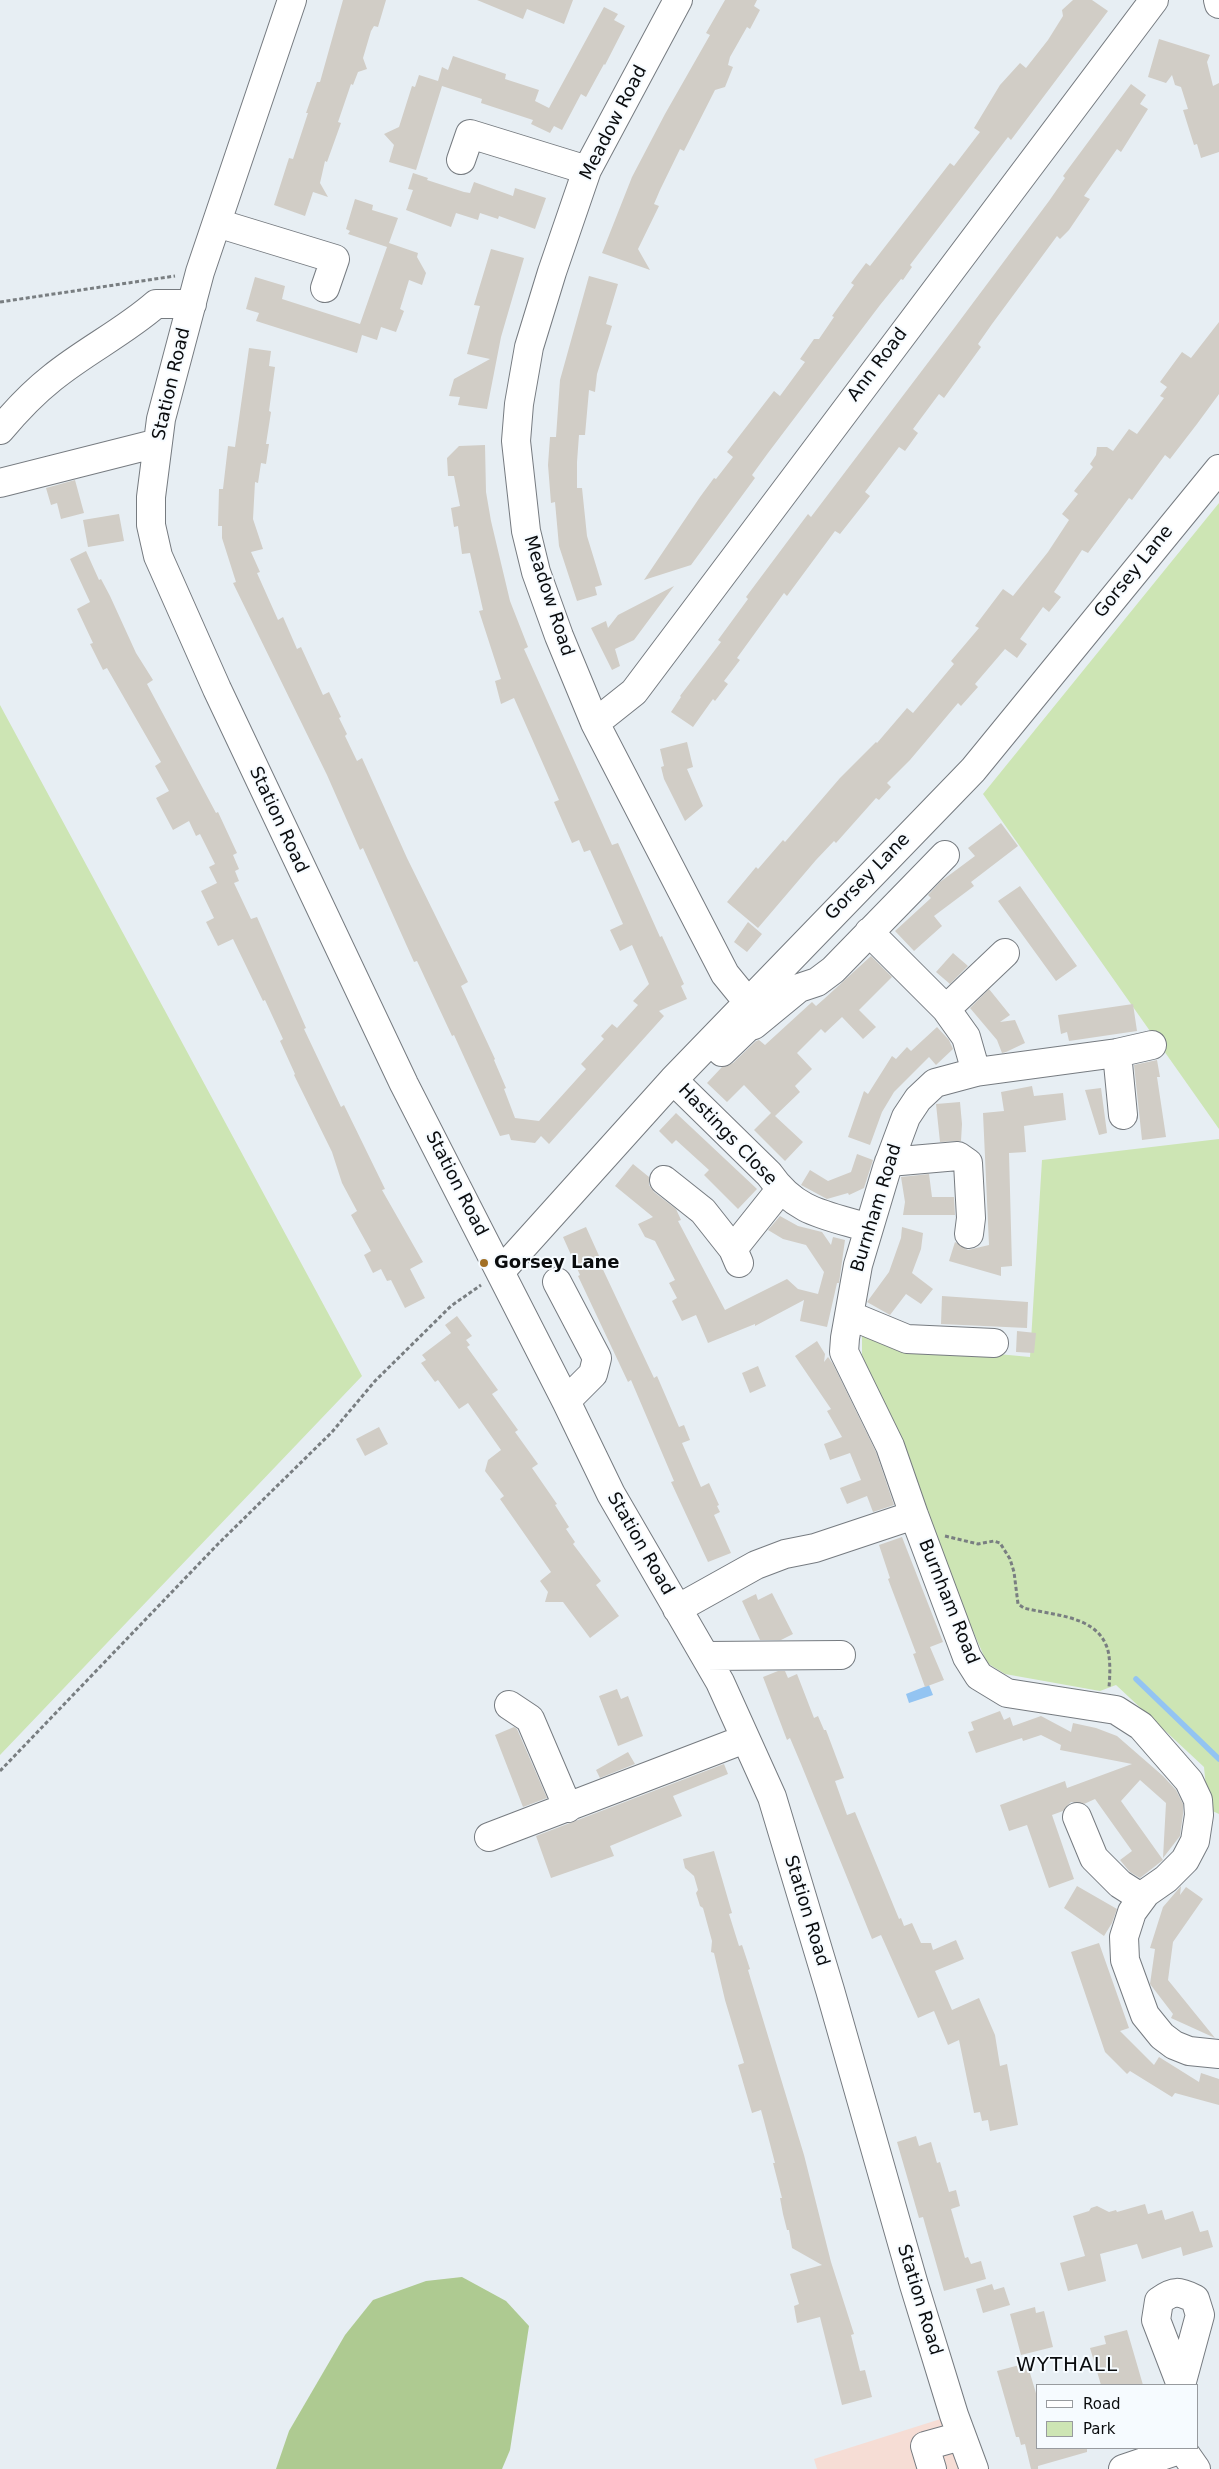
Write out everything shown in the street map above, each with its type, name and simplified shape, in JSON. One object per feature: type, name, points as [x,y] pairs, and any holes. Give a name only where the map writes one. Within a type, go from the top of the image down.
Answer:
[{"type":"street","name":"Station Road","points":[[292,0],[200,272],[160,419],[151,497],[151,525],[158,556],[217,690],[404,1084],[501,1271],[611,1494],[720,1682],[772,1797],[830,1990],[914,2285],[961,2436],[974,2469]]},
{"type":"street","name":"Ann Road","points":[[595,723],[634,692],[1154,0]]},
{"type":"street","points":[[1218,0],[1219,4]]},
{"type":"street","name":"Meadow Road","points":[[676,1],[587,170],[552,272],[530,347],[519,404],[516,441],[526,531],[536,572],[558,636],[595,723],[725,974],[751,1013]]},
{"type":"street","points":[[462,160],[470,134],[587,170]]},
{"type":"street","points":[[217,223],[335,260],[325,288]]},
{"type":"street","points":[[0,430],[19,406],[53,377],[137,321],[156,304],[192,304]]},
{"type":"street","points":[[0,483],[158,443]]},
{"type":"street","name":"Gorsey Lane","points":[[501,1271],[673,1080],[751,1013],[973,770],[1219,469]]},
{"type":"street","points":[[710,1063],[748,1027],[751,1013],[800,988],[817,982],[833,970],[945,855]]},
{"type":"street","points":[[869,932],[946,1009],[966,1037],[976,1072]]},
{"type":"street","points":[[946,1009],[1005,953]]},
{"type":"street","name":"Burnham Road","points":[[1152,1045],[1117,1052],[976,1072],[935,1083],[918,1099],[906,1117],[889,1162],[858,1265],[844,1352],[890,1446],[967,1657],[979,1676],[1007,1693],[1116,1710],[1141,1726],[1162,1748],[1188,1781],[1209,1817],[1184,1860],[1166,1880],[1142,1898],[1132,1912],[1124,1936],[1125,1960],[1145,2015],[1162,2036],[1174,2045],[1189,2051],[1219,2054]]},
{"type":"street","points":[[1117,1052],[1123,1115]]},
{"type":"street","name":"Hastings Close","points":[[673,1080],[769,1174],[780,1190],[800,1206],[869,1228]]},
{"type":"street","points":[[889,1162],[958,1156],[965,1159],[968,1162],[970,1194],[969,1234]]},
{"type":"street","name":"Hastings Close","points":[[664,1180],[703,1211],[736,1256],[780,1190]]},
{"type":"street","points":[[557,1282],[597,1358],[593,1374],[566,1401]]},
{"type":"street","points":[[849,1314],[907,1339],[994,1343]]},
{"type":"street","points":[[678,1608],[756,1565],[785,1554],[815,1548],[914,1515]]},
{"type":"street","points":[[705,1656],[841,1655]]},
{"type":"street","points":[[509,1705],[530,1719],[568,1808]]},
{"type":"street","points":[[489,1837],[745,1739]]},
{"type":"street","points":[[1077,1817],[1094,1858],[1120,1884],[1142,1898]]},
{"type":"street","points":[[932,2469],[925,2446],[961,2436]]},
{"type":"street","points":[[1123,2469],[1187,2455]]},
{"type":"path","points":[[0,302],[200,272]]},
{"type":"path","points":[[0,1771],[218,1544],[332,1432],[374,1380],[452,1306],[501,1271]]},
{"type":"path","points":[[924,1542],[938,1535],[978,1544],[994,1541],[1000,1543],[1014,1572],[1018,1604],[1024,1608],[1079,1620],[1099,1634],[1107,1645],[1110,1686],[1106,1708]]},
{"type":"shaded area","points":[[947,2417],[964,2469],[817,2469],[814,2459]]},
{"type":"green space","points":[[1219,503],[1219,1129],[983,794]]},
{"type":"green space","points":[[0,705],[362,1376],[0,1755]]},
{"type":"green space","points":[[1219,1139],[1219,1814],[1208,1809],[1204,1767],[1116,1685],[1100,1691],[1005,1674],[987,1663],[939,1553],[862,1355],[862,1331],[987,1353],[1030,1357],[1042,1160]]},
{"type":"green space","points":[[462,2277],[506,2301],[529,2326],[510,2450],[502,2469],[276,2469],[289,2431],[345,2335],[373,2300],[426,2281]]},
{"type":"water","points":[[929,1685],[933,1695],[909,1703],[906,1694]]},
{"type":"building","points":[[343,0],[386,0],[378,27],[374,26],[371,31],[363,58],[367,69],[358,72],[353,85],[351,84],[338,122],[341,123],[327,162],[325,161],[320,183],[328,197],[313,192],[305,216],[274,205],[289,158],[293,159],[317,82],[320,82]]},
{"type":"building","points":[[477,0],[573,0],[564,24],[527,9],[523,19]]},
{"type":"building","points":[[725,0],[757,0],[754,6],[760,10],[750,29],[747,27],[730,57],[728,65],[733,67],[725,87],[715,90],[684,151],[680,149],[654,204],[659,206],[638,249],[650,270],[602,253],[632,177],[710,35],[706,33]]},
{"type":"building","points":[[1073,0],[1092,0],[1108,11],[1011,140],[1008,137],[910,265],[912,267],[903,280],[901,279],[880,305],[768,453],[752,475],[755,478],[691,565],[644,580],[700,497],[733,457],[727,452],[774,391],[780,396],[805,362],[800,359],[814,339],[819,339],[834,317],[832,316],[854,285],[851,283],[866,263],[870,266],[950,163],[954,166],[980,132],[974,128],[1000,85],[1020,63],[1026,68],[1048,40],[1063,16],[1062,10]]},
{"type":"building","points":[[604,7],[618,14],[614,20],[625,26],[586,97],[581,94],[562,130],[554,126],[550,133],[531,124],[533,120],[481,103],[482,99],[442,86],[416,170],[389,162],[394,145],[384,134],[399,127],[412,86],[415,87],[419,75],[438,81],[442,67],[448,70],[453,56],[506,74],[505,79],[539,90],[535,101],[549,108]]},
{"type":"building","points":[[1159,39],[1210,55],[1207,62],[1213,86],[1219,83],[1219,152],[1201,158],[1197,144],[1194,145],[1183,110],[1188,109],[1181,87],[1175,85],[1172,75],[1166,83],[1148,77]]},
{"type":"building","points":[[1131,84],[1146,95],[1140,104],[1148,109],[1121,152],[1117,149],[1084,196],[1090,199],[1069,230],[1060,239],[1057,236],[978,344],[981,347],[944,398],[939,394],[913,429],[918,433],[905,451],[899,447],[865,492],[870,496],[840,534],[835,531],[787,596],[784,593],[737,658],[740,660],[724,681],[728,684],[715,701],[713,699],[693,727],[671,712],[680,696],[721,642],[718,640],[748,599],[746,597],[808,514],[811,517],[955,327],[1049,201],[1065,178],[1063,176]]},
{"type":"building","points":[[413,173],[428,178],[427,180],[464,192],[470,193],[474,182],[513,196],[515,188],[546,198],[535,229],[499,216],[498,219],[480,213],[478,220],[456,213],[451,227],[406,210],[413,190],[408,189]]},
{"type":"building","points":[[355,199],[373,205],[372,210],[398,218],[389,243],[418,253],[417,257],[426,273],[422,285],[409,280],[400,309],[404,311],[396,332],[381,327],[377,340],[362,335],[357,353],[256,321],[259,313],[246,309],[255,277],[285,286],[282,299],[360,324],[387,247],[348,234],[350,231],[346,229]]},
{"type":"building","points":[[491,249],[524,258],[501,337],[487,409],[458,405],[460,397],[449,396],[454,379],[490,359],[467,354],[480,306],[474,305]]},
{"type":"building","points":[[589,276],[618,284],[606,324],[612,326],[597,374],[595,392],[589,390],[585,435],[579,435],[577,462],[577,488],[582,488],[587,536],[602,585],[595,587],[597,595],[577,601],[559,546],[555,502],[551,503],[548,465],[550,437],[556,437],[560,380]]},
{"type":"building","points":[[1219,322],[1219,394],[1197,424],[1170,459],[1165,455],[1132,500],[1129,498],[1088,553],[1082,550],[1054,592],[1061,597],[1049,612],[1043,607],[1020,639],[1027,644],[1017,658],[1005,649],[975,684],[978,687],[961,706],[958,703],[910,760],[887,783],[891,787],[879,800],[876,798],[836,843],[834,841],[816,860],[758,928],[727,902],[756,867],[758,869],[783,840],[785,842],[840,778],[877,743],[907,708],[913,713],[954,664],[951,661],[979,628],[975,626],[1003,589],[1013,596],[1048,552],[1069,520],[1062,514],[1078,494],[1074,491],[1093,467],[1090,464],[1096,455],[1097,447],[1107,447],[1113,451],[1129,429],[1137,434],[1164,398],[1160,396],[1167,387],[1160,382],[1182,352],[1191,358]]},
{"type":"building","points":[[249,348],[271,351],[269,366],[275,367],[269,411],[271,412],[266,444],[269,444],[266,464],[261,463],[258,483],[255,482],[253,519],[263,549],[251,552],[260,572],[257,573],[278,620],[283,617],[297,649],[301,647],[323,695],[329,692],[341,717],[339,718],[347,734],[345,736],[357,761],[362,758],[407,858],[468,982],[461,986],[495,1059],[515,1118],[539,1121],[586,1069],[581,1064],[604,1039],[601,1036],[612,1024],[617,1028],[638,1005],[633,1001],[649,984],[632,945],[620,951],[610,930],[623,924],[590,850],[584,852],[579,840],[572,843],[554,802],[559,800],[514,698],[501,704],[495,681],[501,679],[479,611],[483,610],[470,553],[462,554],[458,526],[454,527],[451,508],[460,506],[454,476],[448,476],[447,458],[459,446],[485,445],[486,492],[491,521],[510,601],[528,647],[524,649],[612,845],[618,843],[660,937],[662,936],[684,984],[681,986],[687,999],[659,1011],[664,1016],[549,1144],[541,1136],[535,1143],[511,1140],[509,1134],[500,1136],[454,1035],[452,1036],[417,961],[414,962],[363,848],[360,850],[327,775],[233,583],[236,582],[222,538],[222,526],[218,526],[219,489],[223,489],[228,446],[235,447]]},
{"type":"building","points":[[75,480],[84,513],[61,519],[57,503],[51,505],[46,488]]},
{"type":"building","points":[[119,514],[124,541],[88,547],[83,520]]},
{"type":"building","points":[[86,551],[99,580],[101,579],[110,596],[136,653],[153,680],[147,684],[216,813],[218,812],[237,853],[233,855],[239,869],[235,871],[239,881],[234,883],[251,919],[257,917],[306,1028],[304,1029],[341,1107],[344,1105],[385,1189],[382,1190],[423,1262],[410,1269],[425,1298],[405,1308],[391,1280],[387,1281],[381,1269],[373,1273],[364,1255],[371,1251],[351,1215],[357,1211],[342,1183],[332,1152],[294,1075],[280,1041],[283,1039],[265,1000],[263,1001],[233,939],[218,946],[206,922],[214,918],[201,891],[217,883],[209,867],[215,864],[200,834],[196,836],[189,821],[173,830],[156,798],[169,791],[155,766],[161,762],[107,668],[103,670],[90,644],[93,643],[77,609],[90,602],[70,559]]},
{"type":"building","points":[[674,586],[634,640],[615,649],[620,666],[612,670],[591,628],[606,621],[608,628],[618,615]]},
{"type":"building","points":[[687,742],[693,767],[687,769],[703,806],[685,821],[664,779],[661,767],[664,766],[660,749]]},
{"type":"building","points":[[1001,823],[1018,846],[971,882],[974,886],[934,916],[942,926],[914,951],[895,931],[931,898],[928,895],[940,882],[975,856],[968,848]]},
{"type":"building","points":[[1020,886],[1077,966],[1056,981],[998,901]]},
{"type":"building","points":[[748,922],[762,934],[747,952],[734,942]]},
{"type":"building","points":[[953,953],[968,966],[950,984],[936,972]]},
{"type":"building","points":[[871,956],[892,977],[859,1010],[876,1027],[863,1039],[842,1017],[825,1033],[821,1029],[797,1053],[812,1069],[795,1086],[800,1092],[775,1116],[803,1142],[785,1161],[754,1130],[771,1113],[744,1085],[727,1102],[707,1083],[722,1067],[733,1063],[756,1041],[759,1040],[765,1045],[812,1002],[816,1006]]},
{"type":"building","points":[[989,989],[1010,1015],[1000,1022],[1015,1020],[1025,1043],[1002,1053],[997,1040],[970,1008]]},
{"type":"building","points":[[1133,1004],[1137,1031],[1069,1041],[1067,1032],[1061,1034],[1058,1015]]},
{"type":"building","points":[[937,1027],[949,1040],[953,1049],[936,1065],[929,1057],[894,1092],[882,1112],[870,1145],[848,1137],[864,1091],[868,1094],[892,1056],[896,1059],[907,1047],[911,1051]]},
{"type":"building","points":[[1157,1060],[1160,1077],[1157,1077],[1166,1137],[1142,1140],[1134,1065]]},
{"type":"building","points":[[1032,1086],[1034,1096],[1063,1093],[1066,1120],[1024,1126],[1026,1152],[1009,1153],[1012,1266],[1001,1267],[1001,1276],[949,1261],[955,1242],[968,1250],[989,1245],[983,1113],[1004,1111],[1001,1092]]},
{"type":"building","points":[[1101,1088],[1107,1133],[1099,1135],[1085,1090]]},
{"type":"building","points":[[960,1102],[961,1141],[940,1142],[936,1104]]},
{"type":"building","points":[[676,1113],[757,1189],[738,1209],[704,1175],[709,1170],[676,1140],[672,1144],[659,1131]]},
{"type":"building","points":[[857,1154],[873,1160],[864,1188],[849,1195],[848,1193],[827,1199],[801,1185],[810,1170],[828,1181],[851,1172]]},
{"type":"building","points":[[633,1164],[649,1177],[649,1185],[654,1192],[676,1209],[681,1220],[678,1221],[725,1310],[787,1279],[798,1289],[818,1294],[824,1272],[806,1245],[783,1239],[768,1230],[780,1216],[798,1226],[822,1232],[831,1245],[833,1237],[845,1240],[839,1283],[837,1283],[827,1327],[800,1321],[804,1300],[755,1326],[755,1324],[708,1343],[696,1315],[682,1321],[672,1301],[677,1298],[669,1283],[675,1280],[655,1241],[645,1237],[638,1224],[653,1217],[615,1186]]},
{"type":"building","points":[[929,1174],[932,1197],[954,1197],[955,1215],[903,1215],[905,1202],[901,1177]]},
{"type":"building","points":[[586,1227],[600,1258],[598,1259],[654,1378],[657,1376],[679,1427],[684,1425],[690,1440],[682,1443],[701,1487],[709,1483],[719,1505],[717,1506],[720,1512],[714,1515],[731,1553],[708,1562],[671,1482],[674,1481],[631,1380],[628,1382],[578,1276],[580,1275],[563,1237]]},
{"type":"building","points":[[902,1227],[923,1233],[921,1249],[912,1273],[933,1289],[921,1304],[906,1294],[890,1315],[867,1302],[889,1272],[901,1238]]},
{"type":"building","points":[[942,1296],[1028,1302],[1027,1328],[941,1324]]},
{"type":"building","points":[[457,1316],[472,1336],[466,1340],[470,1345],[467,1347],[498,1390],[492,1394],[518,1430],[515,1432],[538,1464],[532,1468],[557,1504],[555,1505],[569,1527],[566,1529],[575,1542],[573,1544],[601,1581],[596,1585],[619,1616],[590,1638],[563,1602],[545,1602],[548,1592],[540,1581],[551,1572],[500,1499],[504,1496],[485,1471],[488,1460],[501,1450],[468,1403],[459,1409],[438,1380],[435,1382],[421,1363],[426,1360],[422,1355],[451,1333],[445,1325]]},
{"type":"building","points":[[1017,1331],[1036,1333],[1034,1353],[1016,1352]]},
{"type":"building","points":[[817,1341],[825,1354],[824,1362],[828,1357],[833,1364],[876,1452],[894,1505],[873,1512],[867,1496],[847,1504],[840,1488],[861,1480],[850,1453],[830,1460],[824,1444],[842,1437],[827,1411],[831,1409],[795,1356]]},
{"type":"building","points":[[758,1366],[766,1386],[750,1393],[742,1373]]},
{"type":"building","points":[[379,1427],[388,1444],[365,1456],[356,1439]]},
{"type":"building","points":[[902,1537],[943,1642],[930,1647],[944,1680],[925,1687],[913,1654],[916,1653],[888,1579],[890,1578],[879,1545]]},
{"type":"building","points":[[772,1593],[793,1634],[781,1640],[760,1640],[742,1601],[756,1594],[758,1600]]},
{"type":"building","points":[[778,1671],[785,1671],[788,1678],[797,1674],[814,1718],[818,1716],[824,1730],[826,1730],[844,1778],[835,1781],[847,1815],[855,1812],[899,1919],[901,1918],[904,1926],[912,1923],[921,1943],[931,1943],[933,1950],[956,1940],[964,1959],[935,1971],[952,2010],[979,1998],[995,2035],[1000,2066],[1007,2064],[1018,2125],[990,2131],[988,2120],[982,2121],[980,2112],[974,2113],[959,2040],[948,2045],[934,2011],[918,2018],[881,1935],[872,1939],[790,1738],[787,1740],[763,1677]]},
{"type":"building","points":[[617,1689],[621,1699],[628,1696],[643,1736],[618,1746],[599,1696]]},
{"type":"building","points":[[1000,1711],[1004,1720],[1010,1717],[1013,1726],[1041,1716],[1071,1732],[1073,1723],[1096,1728],[1117,1736],[1163,1776],[1176,1790],[1183,1804],[1183,1814],[1180,1836],[1163,1858],[1166,1803],[1140,1780],[1121,1801],[1163,1860],[1140,1878],[1130,1872],[1120,1860],[1132,1851],[1095,1799],[1084,1804],[1071,1802],[1063,1811],[1052,1815],[1074,1879],[1049,1888],[1027,1825],[1009,1831],[1000,1805],[1065,1781],[1067,1788],[1132,1764],[1060,1750],[1061,1745],[1041,1735],[1023,1741],[1022,1738],[976,1753],[968,1732],[974,1730],[971,1722]]},
{"type":"building","points":[[514,1727],[517,1729],[547,1798],[523,1807],[495,1735]]},
{"type":"building","points":[[628,1752],[635,1764],[600,1778],[596,1770]]},
{"type":"building","points":[[724,1764],[728,1774],[673,1796],[682,1816],[610,1846],[614,1856],[551,1878],[536,1836]]},
{"type":"building","points":[[714,1851],[732,1913],[729,1914],[739,1946],[742,1945],[750,1969],[748,1970],[804,2155],[831,2262],[854,2334],[851,2335],[860,2371],[865,2370],[872,2397],[842,2405],[820,2317],[797,2323],[794,2306],[799,2304],[790,2274],[822,2265],[792,2248],[789,2230],[787,2230],[783,2214],[780,2198],[782,2198],[773,2163],[775,2163],[761,2110],[752,2113],[738,2065],[744,2063],[725,2000],[714,1953],[711,1952],[712,1941],[703,1908],[700,1906],[696,1893],[698,1890],[694,1876],[685,1868],[683,1859]]},
{"type":"building","points":[[1077,1886],[1117,1909],[1112,1923],[1104,1936],[1064,1908]]},
{"type":"building","points":[[1181,1886],[1180,1895],[1186,1887],[1203,1899],[1173,1942],[1168,1980],[1215,2038],[1171,2018],[1173,2014],[1150,1984],[1155,1949],[1150,1948],[1163,1907]]},
{"type":"building","points":[[1099,1943],[1129,2028],[1120,2031],[1154,2065],[1159,2057],[1199,2082],[1201,2073],[1219,2079],[1219,2105],[1175,2093],[1172,2097],[1130,2071],[1127,2074],[1105,2052],[1071,1952]]},
{"type":"building","points":[[916,2136],[919,2146],[931,2142],[937,2163],[940,2162],[949,2192],[956,2190],[960,2206],[951,2209],[965,2258],[968,2257],[971,2264],[981,2261],[986,2279],[944,2291],[923,2217],[919,2218],[897,2142]]},
{"type":"building","points":[[1145,2204],[1148,2214],[1162,2210],[1165,2220],[1193,2211],[1200,2232],[1208,2230],[1213,2247],[1183,2256],[1181,2247],[1142,2259],[1137,2244],[1100,2254],[1106,2281],[1068,2291],[1060,2263],[1085,2256],[1073,2216],[1089,2211],[1097,2206],[1109,2212],[1116,2210],[1117,2212]]},
{"type":"building","points":[[992,2284],[994,2290],[1004,2287],[1010,2305],[983,2313],[976,2289]]},
{"type":"building","points":[[1035,2307],[1036,2313],[1044,2311],[1053,2347],[1021,2355],[1010,2314]]},
{"type":"building","points":[[1127,2330],[1143,2384],[1101,2384],[1090,2348],[1106,2344],[1104,2336]]},
{"type":"building","points":[[1027,2363],[1036,2393],[1036,2449],[1087,2449],[1087,2452],[1038,2466],[1038,2469],[1031,2469],[1025,2444],[1021,2445],[1019,2437],[1016,2437],[997,2371]]},
{"type":"waterway","points":[[1136,1679],[1219,1759]]},
{"type":"place","name":"Gorsey Lane","points":[[484,1263]]},
{"type":"district","name":"WYTHALL","points":[[1067,2366]]}]
